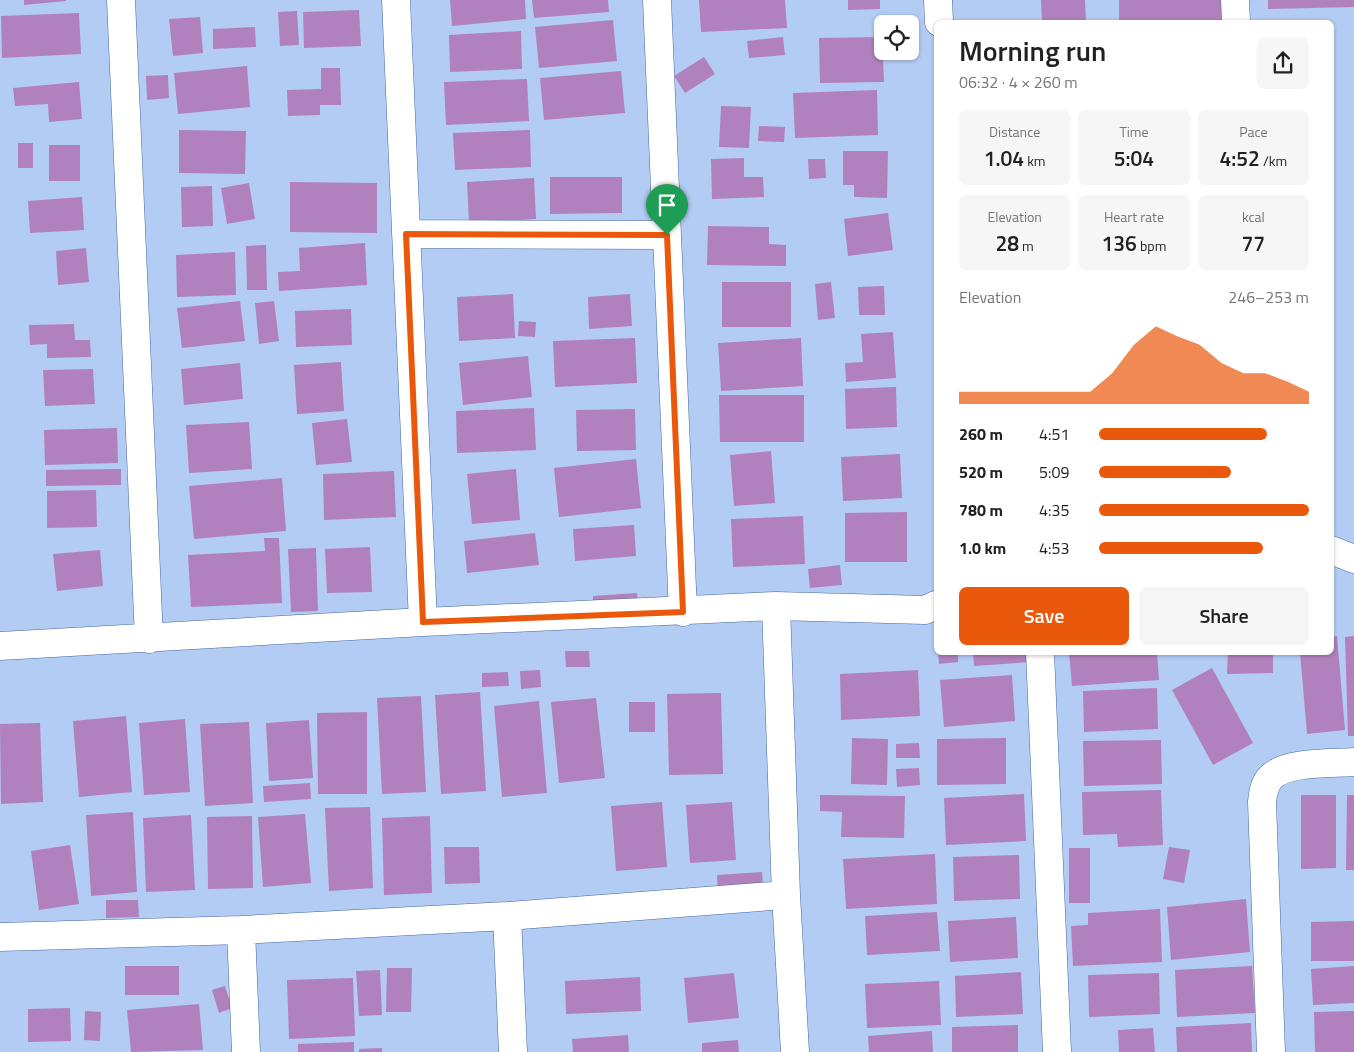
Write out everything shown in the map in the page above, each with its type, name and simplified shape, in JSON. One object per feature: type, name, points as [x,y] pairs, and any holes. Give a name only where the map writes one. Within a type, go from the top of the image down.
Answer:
[{"type":"street","points":[[121,0],[149,639]]},
{"type":"street","points":[[396,0],[423,622]]},
{"type":"street","points":[[657,0],[683,612]]},
{"type":"street","points":[[938,0],[939,20]]},
{"type":"street","points":[[1235,0],[1236,20]]},
{"type":"street","points":[[406,234],[667,235]]},
{"type":"street","points":[[1334,551],[1354,559]]},
{"type":"street","points":[[0,646],[423,622],[683,612],[776,606],[925,610],[934,606]]},
{"type":"street","points":[[776,606],[786,895],[795,1052]]},
{"type":"street","points":[[1040,655],[1057,1052]]},
{"type":"street","points":[[1271,1052],[1262,802],[1264,789],[1270,778],[1280,770],[1293,767],[1354,762]]},
{"type":"street","points":[[0,937],[241,930],[507,916],[786,895]]},
{"type":"street","points":[[507,916],[513,1052]]},
{"type":"street","points":[[241,930],[246,1052]]},
{"type":"building","points":[[24,0],[66,0],[66,1],[24,5]]},
{"type":"building","points":[[450,0],[525,0],[526,19],[452,26]]},
{"type":"building","points":[[532,0],[608,0],[609,12],[534,18]]},
{"type":"building","points":[[699,0],[785,0],[787,28],[701,32]]},
{"type":"building","points":[[848,0],[880,0],[880,9],[848,10]]},
{"type":"building","points":[[1041,0],[1085,0],[1086,20],[1042,20]]},
{"type":"building","points":[[1119,0],[1222,0],[1222,20],[1119,20]]},
{"type":"building","points":[[1268,0],[1354,0],[1354,7],[1268,9]]},
{"type":"building","points":[[359,10],[361,46],[304,48],[303,12]]},
{"type":"building","points":[[297,11],[299,45],[280,46],[278,12]]},
{"type":"building","points":[[79,13],[81,54],[2,58],[1,16]]},
{"type":"building","points":[[200,17],[203,53],[173,56],[169,19]]},
{"type":"building","points":[[613,20],[617,61],[539,68],[535,27]]},
{"type":"building","points":[[255,27],[256,47],[213,49],[213,29]]},
{"type":"building","points":[[521,31],[522,69],[450,72],[449,35]]},
{"type":"building","points":[[783,37],[785,55],[749,58],[747,41]]},
{"type":"building","points":[[874,37],[874,60],[883,60],[884,82],[820,83],[819,38]]},
{"type":"building","points":[[704,57],[715,74],[685,93],[674,76]]},
{"type":"building","points":[[247,66],[250,107],[178,114],[174,73]]},
{"type":"building","points":[[321,68],[340,68],[341,105],[320,105],[320,115],[288,116],[287,90],[321,89]]},
{"type":"building","points":[[621,71],[625,113],[544,120],[540,78]]},
{"type":"building","points":[[168,75],[169,98],[147,100],[146,76]]},
{"type":"building","points":[[527,79],[529,121],[446,125],[444,82]]},
{"type":"building","points":[[79,82],[82,119],[49,122],[48,104],[15,106],[13,88]]},
{"type":"building","points":[[877,90],[878,135],[795,138],[793,93]]},
{"type":"building","points":[[721,106],[751,107],[749,148],[719,147]]},
{"type":"building","points":[[759,126],[785,127],[784,142],[758,141]]},
{"type":"building","points":[[179,130],[246,131],[245,174],[179,173]]},
{"type":"building","points":[[530,130],[531,167],[455,170],[453,133]]},
{"type":"building","points":[[18,143],[33,143],[33,168],[18,168]]},
{"type":"building","points":[[49,145],[80,145],[80,181],[49,181]]},
{"type":"building","points":[[843,151],[888,151],[887,198],[854,197],[854,185],[843,185]]},
{"type":"building","points":[[744,158],[744,177],[763,177],[764,197],[712,199],[711,159]]},
{"type":"building","points":[[808,159],[825,159],[826,178],[809,179]]},
{"type":"building","points":[[550,177],[622,177],[622,213],[550,214]]},
{"type":"building","points":[[534,178],[536,219],[469,223],[467,182]]},
{"type":"building","points":[[290,182],[377,183],[377,233],[290,232]]},
{"type":"building","points":[[249,183],[255,219],[227,224],[221,188]]},
{"type":"building","points":[[212,186],[213,226],[182,227],[181,187]]},
{"type":"building","points":[[82,197],[84,230],[30,233],[28,201]]},
{"type":"building","points":[[888,213],[893,250],[848,256],[844,219]]},
{"type":"building","points":[[708,226],[769,227],[769,244],[786,245],[786,266],[707,265]]},
{"type":"building","points":[[365,243],[367,285],[279,291],[278,272],[300,271],[299,248]]},
{"type":"building","points":[[266,245],[267,290],[247,290],[246,246]]},
{"type":"building","points":[[86,248],[89,282],[58,285],[56,251]]},
{"type":"building","points":[[235,252],[236,295],[177,297],[176,255]]},
{"type":"building","points":[[722,282],[791,282],[791,327],[722,327]]},
{"type":"building","points":[[831,282],[835,318],[818,320],[815,284]]},
{"type":"building","points":[[884,286],[885,315],[859,315],[858,287]]},
{"type":"building","points":[[513,294],[515,338],[459,341],[457,297]]},
{"type":"building","points":[[630,294],[632,326],[589,329],[588,297]]},
{"type":"building","points":[[240,301],[245,341],[182,348],[177,308]]},
{"type":"building","points":[[274,301],[279,341],[259,344],[255,303]]},
{"type":"building","points":[[351,309],[352,345],[296,347],[295,311]]},
{"type":"building","points":[[519,321],[536,322],[535,337],[518,336]]},
{"type":"building","points":[[74,324],[75,340],[90,340],[91,357],[47,358],[47,344],[30,345],[29,325]]},
{"type":"building","points":[[893,332],[896,378],[846,382],[845,363],[863,362],[861,334]]},
{"type":"building","points":[[635,338],[637,383],[555,387],[553,341]]},
{"type":"building","points":[[801,338],[803,386],[721,391],[718,343]]},
{"type":"building","points":[[528,356],[532,397],[463,405],[459,363]]},
{"type":"building","points":[[341,362],[344,411],[297,414],[294,365]]},
{"type":"building","points":[[240,363],[243,399],[184,405],[181,369]]},
{"type":"building","points":[[93,369],[95,404],[45,406],[43,370]]},
{"type":"building","points":[[896,387],[897,427],[846,429],[845,389]]},
{"type":"building","points":[[719,395],[804,395],[804,442],[720,442]]},
{"type":"building","points":[[534,408],[536,450],[457,453],[456,411]]},
{"type":"building","points":[[635,409],[636,450],[577,451],[576,410]]},
{"type":"building","points":[[347,419],[352,462],[316,465],[312,423]]},
{"type":"building","points":[[249,422],[252,469],[189,473],[186,425]]},
{"type":"building","points":[[117,428],[118,463],[45,465],[44,430]]},
{"type":"building","points":[[771,451],[775,503],[734,506],[730,455]]},
{"type":"building","points":[[900,454],[902,498],[843,501],[841,457]]},
{"type":"building","points":[[636,459],[641,508],[559,517],[554,468]]},
{"type":"building","points":[[121,469],[121,485],[46,486],[46,470]]},
{"type":"building","points":[[516,469],[520,520],[472,524],[467,474]]},
{"type":"building","points":[[394,471],[396,517],[324,520],[323,474]]},
{"type":"building","points":[[282,478],[286,531],[194,539],[189,486]]},
{"type":"building","points":[[96,490],[97,527],[47,528],[47,491]]},
{"type":"building","points":[[907,512],[907,562],[845,562],[845,513]]},
{"type":"building","points":[[803,516],[805,564],[733,567],[731,519]]},
{"type":"building","points":[[634,525],[636,556],[575,561],[573,529]]},
{"type":"building","points":[[535,533],[539,565],[467,573],[464,541]]},
{"type":"building","points":[[264,538],[279,538],[282,603],[191,607],[188,555],[265,551]]},
{"type":"building","points":[[370,547],[372,592],[327,593],[325,549]]},
{"type":"building","points":[[316,548],[318,611],[291,612],[288,549]]},
{"type":"building","points":[[100,550],[103,586],[57,591],[53,554]]},
{"type":"building","points":[[840,565],[842,585],[810,588],[808,569]]},
{"type":"building","points":[[637,593],[638,607],[593,610],[593,596]]},
{"type":"building","points":[[1334,636],[1337,636],[1345,730],[1307,734],[1300,655],[1334,655]]},
{"type":"building","points":[[1354,636],[1354,736],[1348,736],[1345,637]]},
{"type":"building","points":[[565,651],[589,651],[590,667],[566,667]]},
{"type":"building","points":[[938,655],[958,655],[958,662],[939,664]]},
{"type":"building","points":[[973,655],[1030,655],[1031,662],[974,666]]},
{"type":"building","points":[[1069,655],[1157,655],[1159,680],[1072,686]]},
{"type":"building","points":[[1228,655],[1273,655],[1273,673],[1227,674]]},
{"type":"building","points":[[1212,668],[1253,743],[1213,765],[1172,690]]},
{"type":"building","points":[[540,670],[541,687],[521,689],[520,671]]},
{"type":"building","points":[[918,670],[920,716],[841,720],[840,674]]},
{"type":"building","points":[[508,672],[509,686],[482,687],[482,673]]},
{"type":"building","points":[[1012,675],[1015,721],[944,727],[940,680]]},
{"type":"building","points":[[1157,688],[1158,729],[1084,732],[1083,691]]},
{"type":"building","points":[[480,692],[486,791],[441,794],[435,695]]},
{"type":"building","points":[[721,693],[723,774],[669,775],[667,694]]},
{"type":"building","points":[[421,696],[426,792],[382,794],[377,698]]},
{"type":"building","points":[[596,698],[605,778],[559,783],[551,702]]},
{"type":"building","points":[[539,701],[547,793],[502,797],[494,706]]},
{"type":"building","points":[[629,702],[655,702],[655,732],[629,732]]},
{"type":"building","points":[[367,712],[367,794],[318,794],[317,713]]},
{"type":"building","points":[[126,716],[132,792],[79,797],[73,721]]},
{"type":"building","points":[[185,719],[190,792],[144,795],[139,723]]},
{"type":"building","points":[[309,720],[313,778],[269,781],[266,723]]},
{"type":"building","points":[[249,722],[253,803],[205,806],[200,724]]},
{"type":"building","points":[[40,723],[43,802],[1,804],[0,724]]},
{"type":"building","points":[[852,738],[888,739],[887,785],[851,784]]},
{"type":"building","points":[[1006,738],[1006,784],[937,785],[937,739]]},
{"type":"building","points":[[1161,740],[1162,784],[1084,786],[1083,741]]},
{"type":"building","points":[[919,743],[920,758],[896,758],[896,744]]},
{"type":"building","points":[[919,768],[920,785],[897,787],[896,769]]},
{"type":"building","points":[[310,783],[311,799],[264,802],[263,786]]},
{"type":"building","points":[[1161,790],[1163,845],[1118,847],[1117,834],[1083,835],[1082,792]]},
{"type":"building","points":[[1024,794],[1026,841],[946,845],[944,798]]},
{"type":"building","points":[[820,795],[905,796],[904,838],[841,837],[842,812],[820,811]]},
{"type":"building","points":[[1301,795],[1336,795],[1336,868],[1301,869]]},
{"type":"building","points":[[1347,795],[1354,795],[1354,870],[1346,870]]},
{"type":"building","points":[[662,802],[667,867],[616,871],[611,806]]},
{"type":"building","points":[[732,802],[736,860],[690,863],[686,805]]},
{"type":"building","points":[[370,807],[373,888],[329,891],[325,808]]},
{"type":"building","points":[[133,812],[137,892],[91,896],[86,815]]},
{"type":"building","points":[[305,814],[311,883],[263,887],[258,817]]},
{"type":"building","points":[[191,815],[195,890],[146,892],[143,818]]},
{"type":"building","points":[[252,816],[253,888],[208,889],[207,817]]},
{"type":"building","points":[[430,816],[432,893],[384,895],[382,818]]},
{"type":"building","points":[[70,845],[79,904],[39,910],[31,851]]},
{"type":"building","points":[[444,847],[479,847],[480,883],[445,884]]},
{"type":"building","points":[[1169,847],[1190,850],[1184,883],[1163,879]]},
{"type":"building","points":[[1069,848],[1090,848],[1090,903],[1069,903]]},
{"type":"building","points":[[935,854],[937,904],[846,909],[843,859]]},
{"type":"building","points":[[1019,855],[1020,899],[954,901],[953,857]]},
{"type":"building","points":[[762,872],[764,893],[718,896],[717,875]]},
{"type":"building","points":[[1246,899],[1250,952],[1171,960],[1167,907]]},
{"type":"building","points":[[106,900],[138,900],[139,917],[106,918]]},
{"type":"building","points":[[1160,909],[1162,962],[1073,966],[1071,926],[1088,925],[1088,913]]},
{"type":"building","points":[[937,912],[940,951],[867,955],[865,916]]},
{"type":"building","points":[[1016,917],[1018,958],[950,962],[948,921]]},
{"type":"building","points":[[1354,921],[1354,961],[1311,961],[1311,922]]},
{"type":"building","points":[[125,966],[179,966],[179,995],[125,995]]},
{"type":"building","points":[[1252,966],[1255,1013],[1177,1017],[1175,970]]},
{"type":"building","points":[[1354,966],[1354,1003],[1313,1005],[1311,969]]},
{"type":"building","points":[[387,968],[412,968],[411,1012],[386,1012]]},
{"type":"building","points":[[380,970],[382,1015],[359,1016],[356,971]]},
{"type":"building","points":[[1021,972],[1023,1014],[956,1017],[955,976]]},
{"type":"building","points":[[734,973],[739,1018],[688,1023],[684,978]]},
{"type":"building","points":[[1159,973],[1160,1014],[1089,1017],[1088,975]]},
{"type":"building","points":[[640,977],[641,1011],[566,1014],[565,981]]},
{"type":"building","points":[[353,978],[355,1036],[289,1039],[287,980]]},
{"type":"building","points":[[939,981],[941,1025],[867,1028],[865,984]]},
{"type":"building","points":[[225,986],[232,1008],[219,1013],[212,990]]},
{"type":"building","points":[[199,1004],[203,1050],[131,1052],[127,1010]]},
{"type":"building","points":[[70,1008],[71,1041],[28,1042],[28,1009]]},
{"type":"building","points":[[85,1011],[101,1012],[100,1041],[84,1040]]},
{"type":"building","points":[[1354,1011],[1354,1052],[1315,1052],[1314,1012]]},
{"type":"building","points":[[1251,1023],[1252,1052],[1177,1052],[1176,1027]]},
{"type":"building","points":[[1018,1025],[1018,1052],[952,1052],[952,1027]]},
{"type":"building","points":[[1153,1028],[1155,1052],[1119,1052],[1118,1030]]},
{"type":"building","points":[[932,1031],[933,1052],[869,1052],[868,1036]]},
{"type":"building","points":[[628,1035],[629,1052],[573,1052],[572,1039]]},
{"type":"building","points":[[738,1040],[739,1052],[702,1052],[702,1043]]},
{"type":"building","points":[[354,1042],[354,1052],[298,1052],[298,1044]]},
{"type":"building","points":[[382,1048],[382,1052],[359,1052],[359,1049]]},
{"type":"route","points":[[406,234],[667,235],[683,612],[423,622],[406,234]]}]
